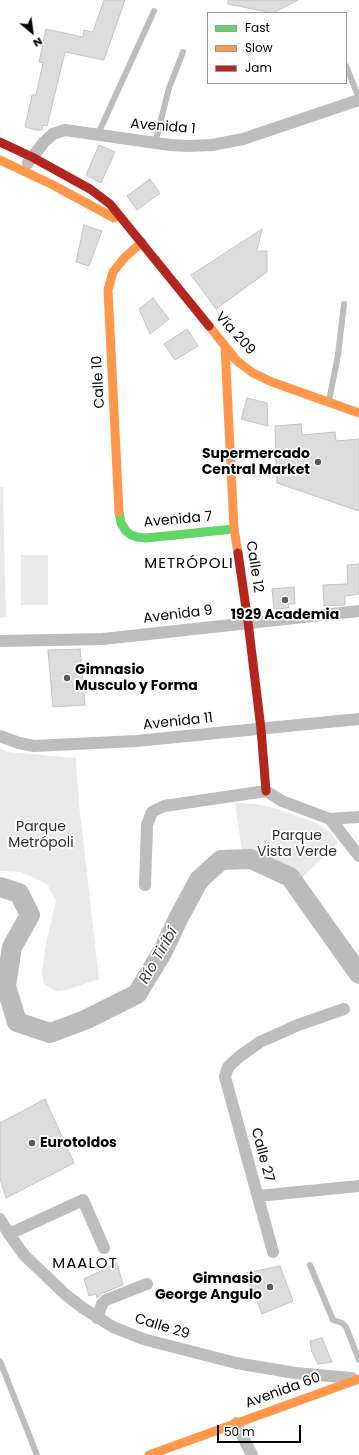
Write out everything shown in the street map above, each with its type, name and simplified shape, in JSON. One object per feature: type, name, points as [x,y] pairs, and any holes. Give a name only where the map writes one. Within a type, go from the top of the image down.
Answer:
[{"type":"street","name":"Avenida 1","points":[[23,171],[44,142],[53,134],[65,130],[155,143],[189,146],[212,145],[243,139],[359,99]]},
{"type":"street","name":"Vía 209","points":[[0,142],[32,157],[90,188],[110,204],[237,361],[253,373],[272,382],[359,413]]},
{"type":"street","name":"Vía 209","points":[[0,160],[127,224]]},
{"type":"street","name":"Calle 10","points":[[126,531],[121,523],[119,513],[108,290],[113,272],[125,257],[142,242]]},
{"type":"street","name":"Calle 12","points":[[225,347],[234,528],[248,622],[261,729],[266,791]]},
{"type":"street","name":"Avenida 7","points":[[126,531],[137,537],[146,538],[234,528]]},
{"type":"street","name":"Avenida 9","points":[[0,642],[103,639],[359,611]]},
{"type":"street","name":"Avenida 11","points":[[0,736],[19,743],[34,746],[136,741],[359,719]]},
{"type":"street","points":[[145,885],[147,825],[152,812],[164,806],[266,791],[282,801],[330,819],[359,816]]},
{"type":"street","points":[[330,819],[359,856]]},
{"type":"street","name":"Calle 27","points":[[273,1252],[225,1077],[228,1067],[240,1056],[260,1042],[298,1025],[344,1009]]},
{"type":"street","points":[[258,1196],[359,1186]]},
{"type":"street","points":[[8,1234],[83,1200],[104,1248]]},
{"type":"street","name":"Calle 29","points":[[0,1219],[8,1234],[24,1255],[66,1295],[97,1318],[113,1327],[143,1339],[236,1363],[295,1373],[359,1379]]},
{"type":"street","points":[[97,1318],[102,1304],[106,1300],[147,1284]]},
{"type":"street","name":"Avenida 60","points":[[150,1455],[359,1379]]},
{"type":"street","points":[[236,1423],[252,1455]]},
{"type":"lane","points":[[98,134],[154,11]]},
{"type":"lane","points":[[155,143],[169,88],[183,52]]},
{"type":"lane","points":[[347,69],[359,99]]},
{"type":"lane","points":[[328,402],[338,355],[344,304]]},
{"type":"lane","points":[[310,1265],[332,1320],[342,1323],[346,1328],[359,1360]]},
{"type":"lane","points":[[0,1361],[37,1455]]},
{"type":"green space","points":[[0,487],[3,487],[6,617],[0,618]]},
{"type":"green space","points":[[21,555],[48,555],[48,605],[21,605]]},
{"type":"green space","name":"Parque Metrópoli","points":[[0,748],[8,752],[76,758],[79,804],[99,979],[67,990],[55,991],[44,984],[42,972],[46,943],[56,901],[47,884],[21,872],[0,871]]},
{"type":"green space","name":"Parque Vista Verde","points":[[235,803],[257,804],[277,809],[318,824],[332,834],[338,843],[300,879],[293,871],[251,850],[242,851]]},
{"type":"building","points":[[104,0],[125,0],[104,60],[65,52],[47,126],[43,125],[42,130],[25,127],[32,95],[36,95],[43,63],[39,62],[46,29],[83,37],[84,30],[93,32]]},
{"type":"building","points":[[228,0],[298,0],[275,12],[228,4]]},
{"type":"building","points":[[99,145],[115,152],[101,183],[86,175]]},
{"type":"building","points":[[150,179],[160,193],[137,210],[127,196]]},
{"type":"building","points":[[84,225],[102,231],[89,266],[76,262]]},
{"type":"building","points":[[262,229],[257,251],[267,251],[267,272],[216,309],[191,275]]},
{"type":"building","points":[[153,298],[169,319],[150,334],[139,309]]},
{"type":"building","points":[[187,329],[198,346],[175,360],[164,344]]},
{"type":"building","points":[[247,398],[267,403],[268,426],[241,419]]},
{"type":"building","name":"Supermercado Central Market","points":[[301,424],[302,435],[335,432],[336,441],[359,439],[359,511],[277,483],[275,426]]},
{"type":"building","points":[[359,564],[359,594],[345,596],[345,605],[324,606],[323,585],[348,584],[347,565]]},
{"type":"building","points":[[294,587],[295,604],[288,604],[289,608],[274,609],[272,589]]},
{"type":"building","name":"Gimnasio Musculo y Forma","points":[[80,649],[85,705],[53,707],[48,650]]},
{"type":"building","name":"Eurotoldos","points":[[45,1099],[74,1163],[6,1198],[0,1179],[0,1123]]},
{"type":"building","points":[[117,1263],[123,1285],[103,1293],[97,1298],[96,1294],[89,1296],[84,1279]]},
{"type":"building","name":"Gimnasio George Angulo","points":[[280,1266],[293,1301],[262,1314],[246,1273]]},
{"type":"building","points":[[322,1338],[332,1362],[318,1364],[312,1352],[310,1341]]},
{"type":"waterway","name":"Río Tiribí","points":[[0,887],[19,893],[30,915],[12,947],[6,986],[17,1022],[50,1033],[85,1020],[137,994],[163,951],[199,880],[221,860],[251,859],[290,877],[359,974]]},
{"type":"traffic: fast","points":[[119,512],[121,523],[126,531],[137,537],[146,538],[234,529]]},
{"type":"traffic: slow","points":[[0,160],[53,185],[114,218]]},
{"type":"traffic: slow","points":[[119,512],[108,290],[113,272],[125,257],[142,242]]},
{"type":"traffic: slow","points":[[209,326],[237,361],[253,373],[272,382],[359,413]]},
{"type":"traffic: slow","points":[[225,347],[234,529],[238,553]]},
{"type":"traffic: slow","points":[[149,1455],[359,1379]]},
{"type":"traffic: jam","points":[[0,142],[32,157],[90,189],[110,204],[209,326]]},
{"type":"traffic: jam","points":[[238,553],[261,729],[266,791]]},
{"type":"place","name":"Supermercado Central Market","points":[[318,462]]},
{"type":"place","name":"1929 Academia","points":[[285,600]]},
{"type":"place","name":"Gimnasio Musculo y Forma","points":[[67,678]]},
{"type":"place","name":"Eurotoldos","points":[[32,1143]]},
{"type":"place","name":"Gimnasio George Angulo","points":[[270,1287]]},
{"type":"district","name":"METRÓPOLI","points":[[189,564]]},
{"type":"district","name":"MAALOT","points":[[85,1264]]}]
